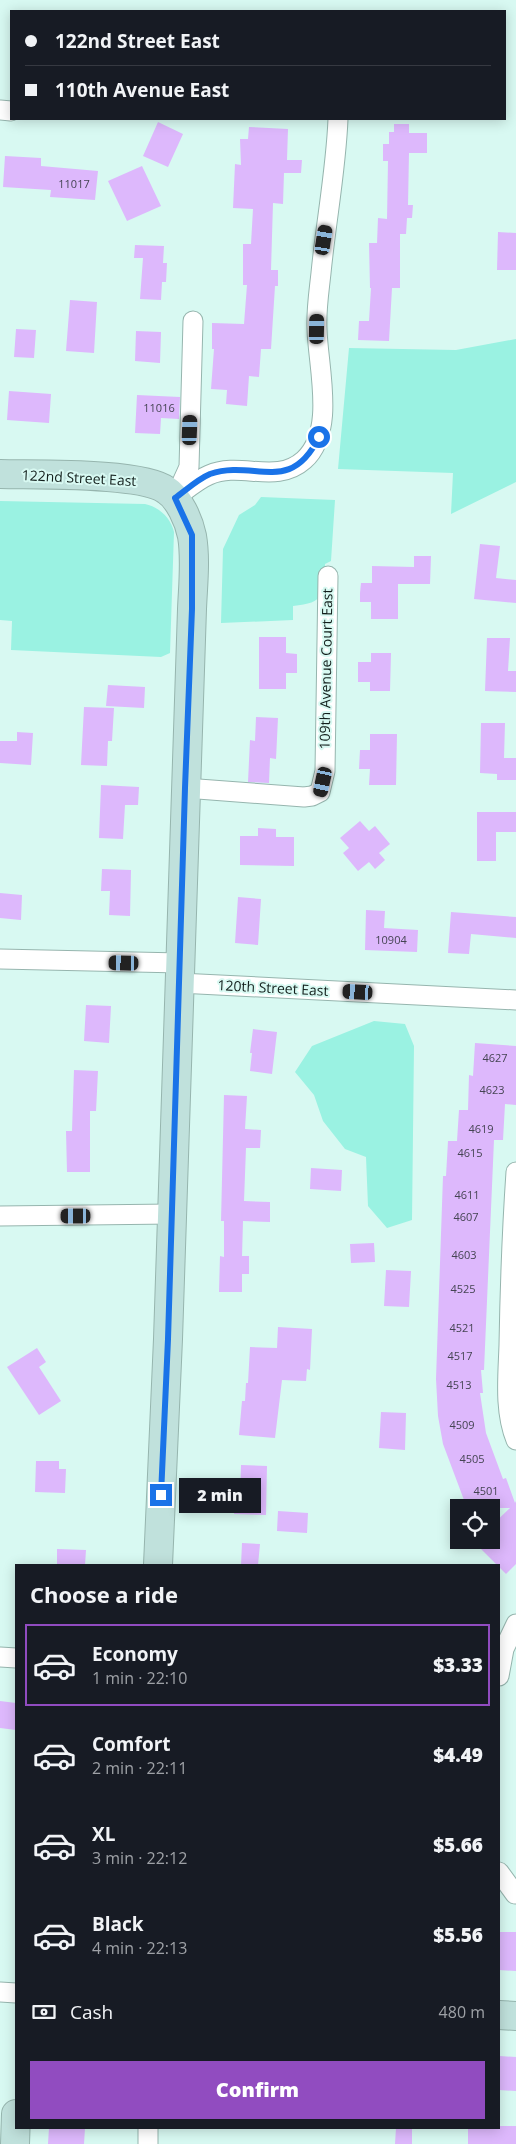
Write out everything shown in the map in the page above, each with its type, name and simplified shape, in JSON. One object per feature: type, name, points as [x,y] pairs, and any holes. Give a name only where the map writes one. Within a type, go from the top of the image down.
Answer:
[{"type":"street","points":[[175,498],[210,474],[235,470],[273,473],[287,470],[303,460],[315,446],[322,428],[321,365],[317,311],[338,120]]},
{"type":"street","points":[[158,1564],[172,1214],[193,550],[192,535],[175,498],[189,467],[193,321]]},
{"type":"street","name":"122nd Street East","points":[[0,474],[121,478],[151,483],[166,489],[175,498]]},
{"type":"street","name":"109th Avenue Court East","points":[[185,788],[304,797],[320,792],[325,771],[328,576]]},
{"type":"street","name":"120th Street East","points":[[0,959],[516,1000]]},
{"type":"street","points":[[516,1172],[510,1260],[513,1324],[509,1405],[516,1440]]},
{"type":"street","points":[[0,1216],[172,1214]]},
{"type":"street","points":[[500,1671],[504,1649],[516,1624]]},
{"type":"street","points":[[0,1657],[15,1658]]},
{"type":"street","points":[[500,1873],[515,1894]]},
{"type":"street","points":[[0,1992],[15,1993]]},
{"type":"street","points":[[500,2016],[516,2016]]},
{"type":"street","points":[[15,2144],[16,2129]]},
{"type":"street","points":[[148,2129],[148,2144]]},
{"type":"green space","points":[[516,339],[516,482],[451,514],[453,473],[338,469],[349,348],[456,350]]},
{"type":"green space","points":[[261,497],[335,500],[331,561],[325,564],[323,590],[321,595],[312,602],[293,606],[293,620],[221,623],[223,549],[239,515],[255,505]]},
{"type":"green space","points":[[0,501],[145,504],[164,514],[174,532],[170,653],[161,657],[11,650],[12,621],[0,620]]},
{"type":"green space","points":[[374,1021],[405,1024],[414,1046],[412,1220],[387,1228],[368,1206],[366,1157],[345,1149],[323,1121],[314,1095],[295,1072],[312,1046]]},
{"type":"building","points":[[158,122],[183,134],[168,167],[143,156]]},
{"type":"building","points":[[394,124],[409,124],[409,133],[427,133],[427,153],[409,153],[408,205],[413,205],[412,218],[407,218],[406,234],[400,234],[400,288],[392,288],[389,341],[358,340],[359,321],[369,321],[371,288],[369,243],[377,243],[378,218],[387,219],[388,161],[383,161],[383,144],[389,144],[389,132],[394,132]]},
{"type":"building","points":[[249,127],[288,129],[287,160],[302,160],[301,173],[284,173],[283,204],[273,203],[271,270],[278,270],[278,286],[275,286],[271,349],[261,349],[259,377],[249,376],[247,406],[226,404],[227,390],[211,389],[214,349],[212,349],[212,323],[244,324],[247,285],[243,285],[243,244],[251,244],[253,209],[233,208],[235,164],[241,165],[240,139],[248,139]]},
{"type":"building","points":[[5,156],[41,158],[41,166],[98,171],[95,200],[50,197],[51,190],[3,187]]},
{"type":"building","points":[[142,166],[161,206],[127,221],[108,181]]},
{"type":"building","points":[[498,232],[516,233],[516,270],[497,270]]},
{"type":"building","points":[[135,245],[164,246],[163,263],[167,263],[166,282],[162,282],[161,300],[140,299],[143,258],[134,258]]},
{"type":"building","points":[[70,300],[97,302],[94,353],[66,351]]},
{"type":"building","points":[[16,329],[36,330],[34,358],[14,357]]},
{"type":"building","points":[[136,331],[161,332],[160,363],[135,361]]},
{"type":"building","points":[[9,391],[51,394],[49,423],[7,420]]},
{"type":"building","points":[[137,395],[180,397],[179,419],[161,418],[160,434],[135,433]]},
{"type":"building","points":[[480,544],[500,546],[496,578],[516,580],[516,603],[474,599]]},
{"type":"building","points":[[414,556],[431,556],[430,584],[398,584],[398,619],[371,619],[371,602],[360,602],[360,593],[361,583],[372,583],[372,566],[414,567]]},
{"type":"building","points":[[259,637],[286,637],[286,653],[297,654],[297,673],[286,673],[286,689],[259,689]]},
{"type":"building","points":[[487,638],[510,638],[508,671],[516,671],[516,692],[485,691]]},
{"type":"building","points":[[371,653],[391,653],[390,691],[370,691],[370,682],[358,682],[358,662],[371,662]]},
{"type":"building","points":[[108,685],[145,687],[144,708],[106,706]]},
{"type":"building","points":[[84,707],[114,708],[112,741],[108,741],[107,766],[81,765]]},
{"type":"building","points":[[256,717],[278,718],[276,759],[270,758],[269,783],[248,782],[250,740],[255,741]]},
{"type":"building","points":[[481,723],[505,723],[504,758],[516,758],[516,780],[497,780],[497,774],[480,773]]},
{"type":"building","points":[[17,732],[33,733],[31,765],[0,763],[0,741],[17,741]]},
{"type":"building","points":[[370,734],[397,734],[396,785],[369,785],[370,769],[359,769],[360,750],[370,750]]},
{"type":"building","points":[[101,785],[139,787],[138,805],[125,805],[123,839],[99,838]]},
{"type":"building","points":[[477,812],[516,812],[516,832],[496,832],[496,861],[477,861]]},
{"type":"building","points":[[360,821],[369,831],[375,826],[390,844],[379,853],[385,860],[375,869],[369,862],[358,871],[343,853],[349,848],[340,838]]},
{"type":"building","points":[[258,828],[276,829],[276,837],[294,837],[294,866],[240,865],[240,836],[258,836]]},
{"type":"building","points":[[102,869],[131,870],[130,916],[109,915],[110,891],[101,891]]},
{"type":"building","points":[[0,893],[22,895],[21,920],[0,918]]},
{"type":"building","points":[[238,897],[261,899],[258,945],[235,943]]},
{"type":"building","points":[[366,910],[385,911],[384,928],[418,930],[417,952],[365,950]]},
{"type":"building","points":[[451,912],[516,917],[516,938],[471,934],[469,954],[448,953]]},
{"type":"building","points":[[86,1005],[111,1006],[109,1043],[84,1041]]},
{"type":"building","points":[[253,1029],[277,1032],[272,1074],[250,1071]]},
{"type":"building","points":[[475,1043],[516,1046],[516,1105],[505,1104],[503,1140],[494,1140],[484,1370],[481,1370],[483,1393],[480,1393],[486,1433],[503,1479],[506,1478],[515,1503],[516,1501],[516,1564],[506,1574],[500,1568],[500,1564],[496,1564],[481,1549],[500,1549],[500,1517],[510,1508],[500,1508],[500,1499],[464,1499],[443,1444],[438,1416],[436,1379],[443,1176],[446,1176],[448,1141],[457,1141],[459,1110],[468,1110],[469,1075],[473,1076]]},
{"type":"building","points":[[74,1070],[98,1071],[96,1111],[90,1111],[90,1172],[67,1172],[66,1131],[72,1131]]},
{"type":"building","points":[[224,1095],[247,1096],[245,1129],[261,1130],[260,1148],[246,1148],[244,1201],[270,1202],[270,1222],[243,1221],[242,1256],[249,1256],[249,1274],[242,1274],[242,1292],[219,1292],[220,1256],[224,1257],[224,1221],[221,1221]]},
{"type":"building","points":[[311,1168],[342,1170],[341,1191],[310,1189]]},
{"type":"building","points":[[374,1243],[375,1262],[351,1263],[350,1244]]},
{"type":"building","points":[[386,1270],[411,1271],[409,1307],[384,1306]]},
{"type":"building","points":[[278,1327],[312,1329],[310,1370],[307,1369],[306,1381],[282,1380],[275,1438],[239,1435],[242,1401],[245,1401],[246,1383],[248,1383],[250,1347],[277,1348]]},
{"type":"building","points":[[37,1348],[46,1362],[39,1367],[61,1401],[39,1415],[7,1367]]},
{"type":"building","points":[[381,1412],[406,1413],[405,1450],[379,1448]]},
{"type":"building","points":[[36,1461],[59,1461],[59,1469],[66,1469],[65,1493],[35,1492]]},
{"type":"building","points":[[241,1465],[267,1466],[266,1515],[234,1514],[235,1500],[240,1500]]},
{"type":"building","points":[[278,1511],[308,1513],[307,1533],[277,1531]]},
{"type":"building","points":[[242,1543],[260,1544],[258,1564],[241,1564]]},
{"type":"building","points":[[57,1549],[86,1550],[85,1564],[57,1564]]},
{"type":"building","points":[[0,1701],[15,1703],[15,1730],[0,1728]]},
{"type":"building","points":[[500,1932],[516,1932],[516,1971],[500,1970]]},
{"type":"building","points":[[500,2056],[516,2057],[516,2091],[500,2090]]},
{"type":"building","points":[[500,2126],[516,2126],[516,2144],[468,2144],[468,2129],[500,2129]]},
{"type":"building","points":[[49,2129],[85,2129],[84,2144],[48,2144]]},
{"type":"building","points":[[396,2129],[412,2129],[412,2144],[395,2144]]},
{"type":"route","points":[[161,1495],[168,1339],[193,550],[192,535],[175,498],[210,474],[235,470],[273,473],[287,470],[310,454],[319,437]]}]
